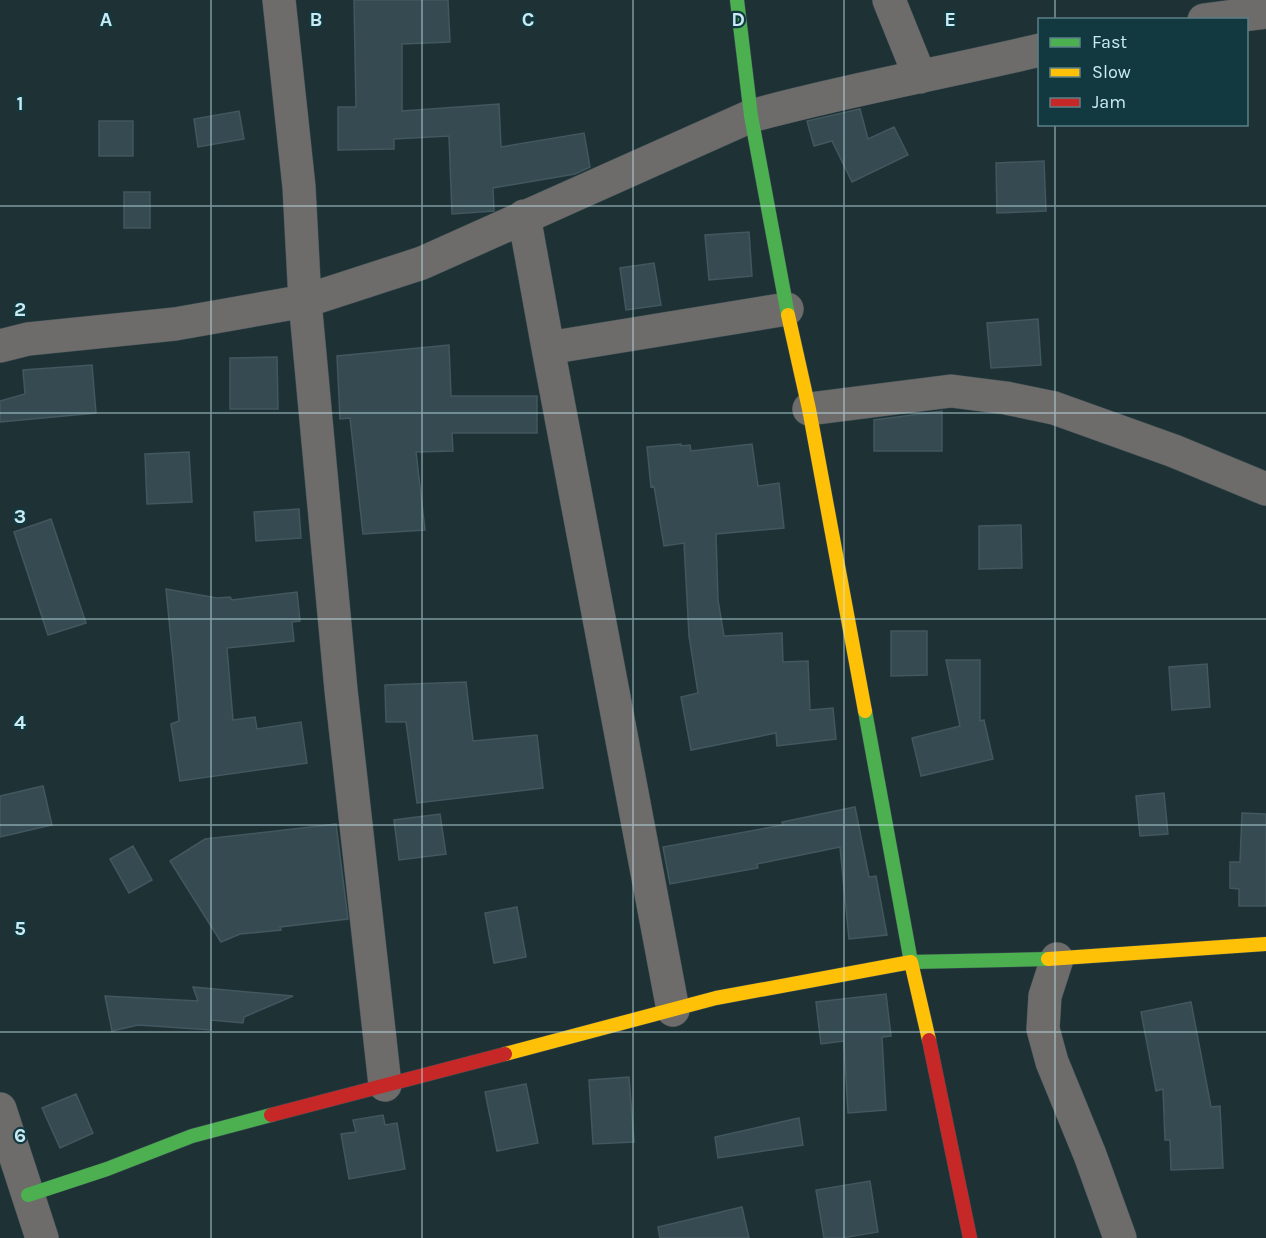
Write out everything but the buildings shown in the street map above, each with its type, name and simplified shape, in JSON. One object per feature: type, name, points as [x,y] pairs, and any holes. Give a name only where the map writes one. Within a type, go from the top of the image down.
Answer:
[{"type":"street","points":[[279,0],[298,187],[305,301],[341,690],[385,1085]]},
{"type":"street","points":[[737,0],[751,116],[787,309],[809,409],[911,962],[935,1064],[970,1238]]},
{"type":"street","points":[[888,0],[920,77]]},
{"type":"street","points":[[1220,18],[1266,12]]},
{"type":"street","points":[[0,346],[28,339],[175,324],[305,301],[422,263],[751,116],[808,100],[1038,50]]},
{"type":"street","points":[[524,216],[673,1010]]},
{"type":"street","points":[[548,348],[787,309]]},
{"type":"street","points":[[809,409],[951,391],[1006,398],[1054,408],[1174,451],[1266,489]]},
{"type":"street","points":[[28,1195],[108,1169],[192,1136],[716,998],[911,962],[1057,959],[1266,944]]},
{"type":"street","points":[[1057,959],[1045,996],[1043,1029],[1052,1062],[1090,1155],[1120,1238]]},
{"type":"street","points":[[0,1109],[42,1238]]},
{"type":"traffic: fast","points":[[737,0],[751,116],[788,315]]},
{"type":"traffic: fast","points":[[865,711],[911,962],[1048,959]]},
{"type":"traffic: fast","points":[[28,1195],[107,1169],[192,1136],[271,1115]]},
{"type":"traffic: slow","points":[[788,315],[809,409],[865,711]]},
{"type":"traffic: slow","points":[[1048,959],[1266,944]]},
{"type":"traffic: slow","points":[[505,1054],[716,998],[911,962],[929,1040]]},
{"type":"traffic: jam","points":[[929,1040],[970,1238]]},
{"type":"traffic: jam","points":[[271,1115],[505,1054]]}]
